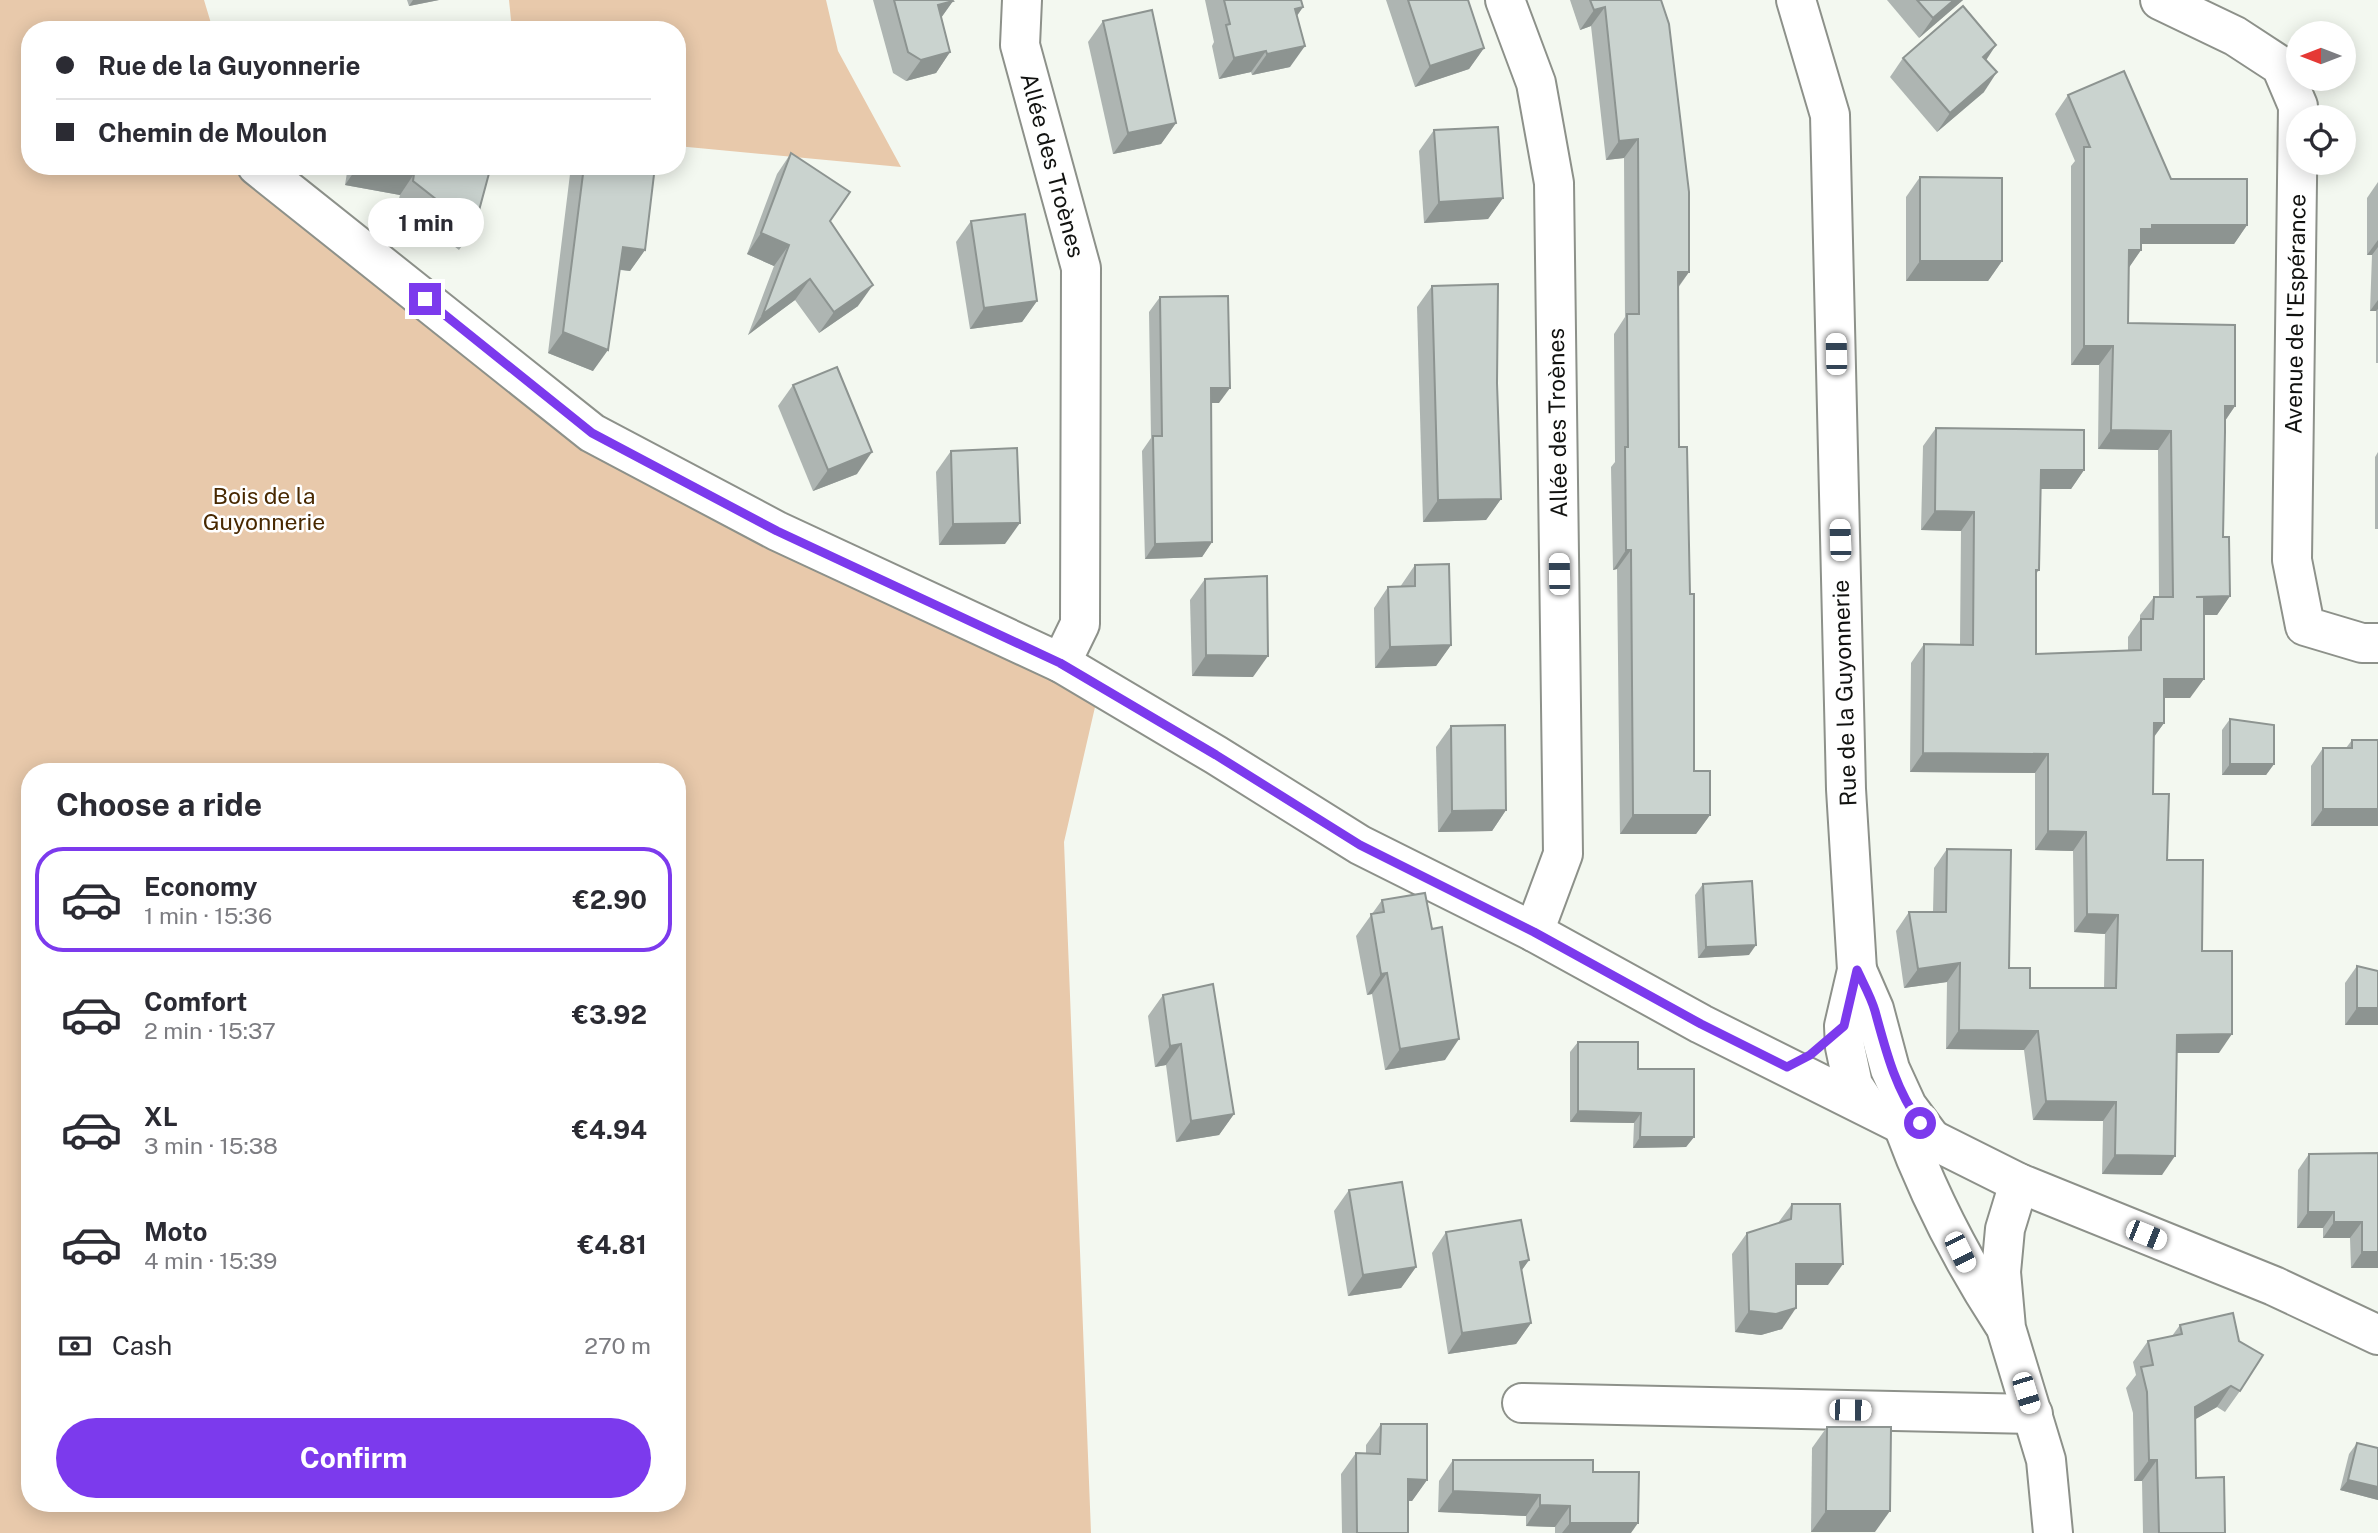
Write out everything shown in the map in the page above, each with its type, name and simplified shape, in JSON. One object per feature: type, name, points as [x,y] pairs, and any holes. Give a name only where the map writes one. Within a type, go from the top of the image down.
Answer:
[{"type":"street","name":"Allée des Troènes","points":[[1022,0],[1020,45],[1081,268],[1080,624],[1060,663]]},
{"type":"street","name":"Allée des Troènes","points":[[1505,0],[1536,83],[1554,183],[1563,854],[1534,932]]},
{"type":"street","name":"Rue de la Guyonnerie","points":[[1796,0],[1830,115],[1846,789],[1857,970],[1844,1026],[1853,1085],[1867,1105]]},
{"type":"street","name":"Avenue de l'Espérance","points":[[2160,0],[2235,36],[2281,66],[2298,106],[2292,560],[2305,626],[2362,643],[2378,643]]},
{"type":"street","points":[[268,175],[592,433],[777,531],[1060,663],[1216,755],[1360,845],[1534,932],[1701,1024],[2019,1183],[2274,1286],[2378,1335]]},
{"type":"street","name":"Rue de la Guyonnerie","points":[[1857,970],[1874,1009],[1891,1069],[1917,1132],[1919,1169],[1971,1273],[2006,1328]]},
{"type":"street","points":[[1787,1067],[1810,1055],[1844,1026]]},
{"type":"street","points":[[2019,1183],[2004,1240],[2001,1272],[2006,1328],[2046,1460],[2053,1533]]},
{"type":"street","points":[[1522,1403],[2033,1414]]},
{"type":"green space","name":"Bois de la Guyonnerie","points":[[0,0],[204,0],[210,21],[21,21],[21,175],[268,175],[592,433],[1098,694],[1064,842],[1091,1533],[0,1533]]},
{"type":"green space","points":[[509,0],[826,0],[838,51],[901,167],[686,147],[686,21],[511,21]]},
{"type":"building","points":[[894,0],[952,0],[938,5],[950,52],[921,60],[908,52]]},
{"type":"building","points":[[1224,0],[1301,0],[1303,7],[1295,9],[1305,46],[1234,58],[1226,25],[1230,24]]},
{"type":"building","points":[[1408,0],[1468,0],[1484,48],[1430,66]]},
{"type":"building","points":[[1590,0],[1661,0],[1669,24],[1689,192],[1689,272],[1678,272],[1679,447],[1687,447],[1690,594],[1694,594],[1694,771],[1710,771],[1710,815],[1633,815],[1631,550],[1626,550],[1625,447],[1628,447],[1627,314],[1639,314],[1638,139],[1619,141],[1605,7],[1594,10]]},
{"type":"building","points":[[1917,0],[1954,0],[1933,18]]},
{"type":"building","points":[[1963,6],[1996,45],[1983,57],[1997,72],[1950,113],[1903,58]]},
{"type":"building","points":[[1152,10],[1176,123],[1128,133],[1103,21]]},
{"type":"building","points":[[2124,71],[2171,179],[2247,179],[2247,225],[2152,225],[2152,229],[2141,229],[2141,250],[2129,250],[2128,323],[2235,325],[2235,406],[2225,406],[2223,537],[2229,537],[2230,596],[2196,597],[2204,597],[2204,679],[2164,679],[2164,723],[2154,723],[2153,794],[2169,794],[2167,860],[2203,860],[2202,951],[2232,951],[2232,1034],[2177,1035],[2175,1156],[2115,1155],[2116,1102],[2046,1101],[2038,1031],[1959,1030],[1960,963],[1918,969],[1909,912],[1946,912],[1947,849],[2011,850],[2009,968],[2030,968],[2030,988],[2116,988],[2118,915],[2087,914],[2086,832],[2048,831],[2048,754],[1923,753],[1924,644],[1973,645],[1974,512],[1935,511],[1936,428],[2084,430],[2084,470],[2041,470],[2039,570],[2036,570],[2036,654],[2141,650],[2141,619],[2153,619],[2154,597],[2173,597],[2171,431],[2111,430],[2113,346],[2084,346],[2084,147],[2090,147],[2068,95]]},
{"type":"building","points":[[1498,127],[1503,198],[1439,202],[1434,130]]},
{"type":"building","points":[[791,153],[850,192],[830,221],[873,285],[834,312],[810,279],[763,314],[789,245],[761,233]]},
{"type":"building","points":[[414,175],[489,175],[474,229],[413,181]]},
{"type":"building","points":[[583,175],[654,175],[645,250],[623,247],[608,350],[563,332]]},
{"type":"building","points":[[1920,177],[2002,178],[2002,261],[1920,261]]},
{"type":"building","points":[[1025,214],[1037,301],[984,308],[971,221]]},
{"type":"building","points":[[1498,284],[1497,383],[1501,499],[1438,500],[1432,286]]},
{"type":"building","points":[[1228,296],[1230,388],[1211,388],[1212,542],[1155,544],[1153,436],[1162,436],[1160,297]]},
{"type":"building","points":[[837,367],[872,452],[828,470],[793,385]]},
{"type":"building","points":[[1017,448],[1020,523],[953,524],[951,451]]},
{"type":"building","points":[[1449,564],[1451,645],[1390,647],[1388,587],[1415,586],[1415,565]]},
{"type":"building","points":[[1267,576],[1268,656],[1206,655],[1205,579]]},
{"type":"building","points":[[2230,719],[2274,725],[2274,764],[2230,764]]},
{"type":"building","points":[[1505,725],[1506,810],[1452,811],[1451,726]]},
{"type":"building","points":[[2352,740],[2378,740],[2378,809],[2323,809],[2323,748],[2352,748]]},
{"type":"building","points":[[1752,881],[1756,945],[1706,947],[1703,884]]},
{"type":"building","points":[[1425,893],[1432,929],[1442,927],[1459,1039],[1400,1049],[1387,973],[1381,974],[1371,914],[1384,912],[1382,900]]},
{"type":"building","points":[[2357,966],[2378,971],[2378,1008],[2357,1008]]},
{"type":"building","points":[[1213,984],[1234,1114],[1191,1121],[1181,1044],[1170,1046],[1163,995]]},
{"type":"building","points":[[1578,1042],[1638,1042],[1638,1069],[1694,1069],[1694,1137],[1640,1137],[1641,1113],[1578,1111]]},
{"type":"building","points":[[2378,1153],[2378,1252],[2362,1252],[2362,1222],[2334,1222],[2334,1212],[2308,1212],[2309,1154]]},
{"type":"building","points":[[1402,1182],[1416,1267],[1363,1275],[1349,1190]]},
{"type":"building","points":[[1792,1204],[1840,1204],[1843,1264],[1796,1264],[1796,1308],[1776,1314],[1749,1311],[1747,1233],[1791,1219]]},
{"type":"building","points":[[1521,1220],[1529,1260],[1520,1262],[1531,1323],[1462,1333],[1446,1232]]},
{"type":"building","points":[[2233,1313],[2239,1341],[2263,1355],[2240,1391],[2231,1386],[2195,1407],[2196,1478],[2224,1477],[2225,1533],[2159,1533],[2157,1460],[2149,1460],[2147,1392],[2141,1367],[2153,1365],[2148,1341],[2182,1334],[2180,1325]]},
{"type":"building","points":[[1381,1424],[1427,1424],[1427,1480],[1408,1479],[1408,1533],[1357,1533],[1356,1453],[1380,1454]]},
{"type":"building","points":[[1827,1427],[1891,1427],[1890,1511],[1826,1511]]},
{"type":"building","points":[[2357,1443],[2378,1448],[2378,1487],[2348,1480]]},
{"type":"building","points":[[1453,1460],[1593,1460],[1593,1472],[1639,1472],[1638,1523],[1570,1523],[1570,1506],[1540,1505],[1540,1495],[1453,1491]]},
{"type":"route","points":[[425,299],[592,433],[777,531],[1060,663],[1216,755],[1360,845],[1534,932],[1701,1024],[1787,1067],[1810,1055],[1844,1026],[1857,970],[1874,1009],[1891,1069],[1920,1123]]}]
